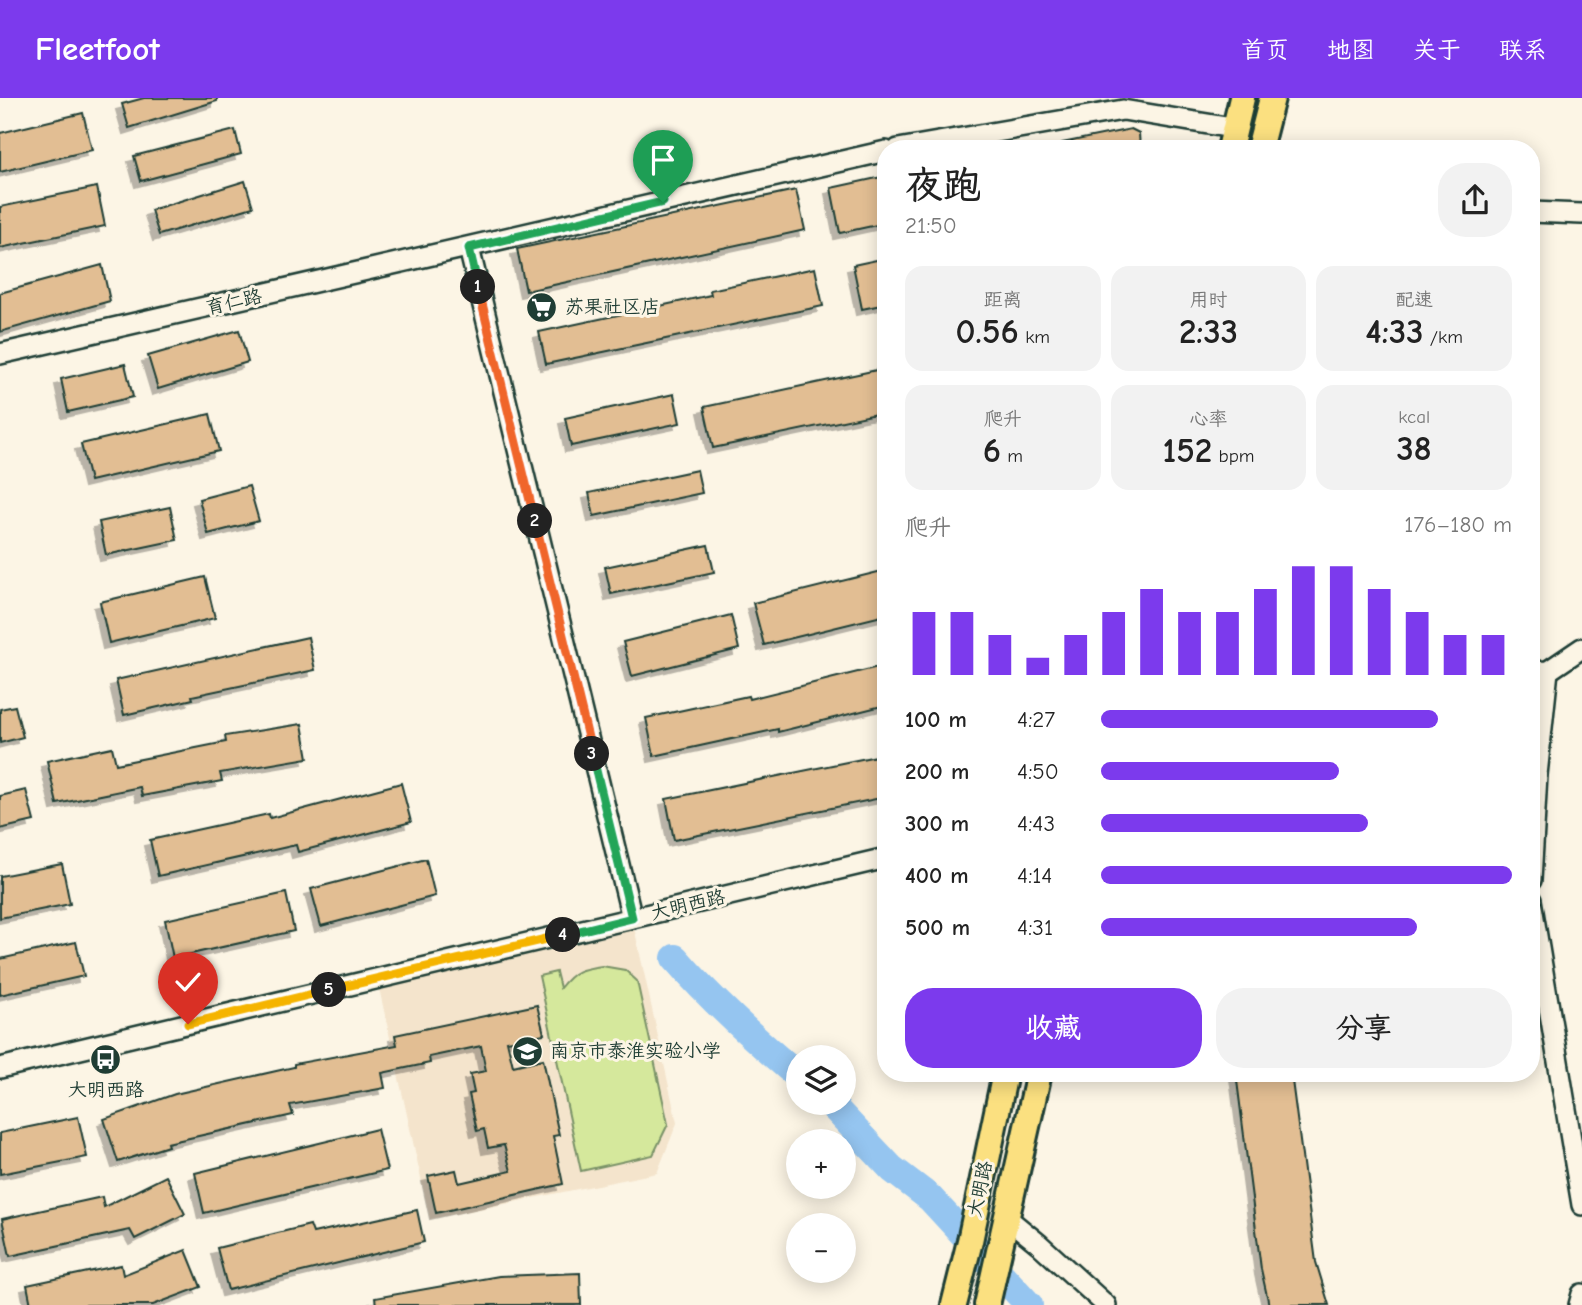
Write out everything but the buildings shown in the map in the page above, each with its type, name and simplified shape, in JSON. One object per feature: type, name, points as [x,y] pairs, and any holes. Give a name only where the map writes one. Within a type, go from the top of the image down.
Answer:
[{"type":"main road","points":[[1232,137],[1242,98]]},
{"type":"main road","points":[[1261,140],[1272,98]]},
{"type":"main road","name":"大明路","points":[[954,1305],[1004,1082]]},
{"type":"main road","name":"大明路","points":[[988,1301],[1036,1082]]},
{"type":"street","points":[[943,140],[1122,104],[1226,127],[1232,137]]},
{"type":"street","name":"育仁路","points":[[0,354],[877,153]]},
{"type":"street","points":[[1540,212],[1582,214]]},
{"type":"street","points":[[469,248],[632,918]]},
{"type":"street","points":[[1540,671],[1582,648]]},
{"type":"street","name":"大明西路","points":[[0,1068],[877,860]]},
{"type":"street","points":[[1540,954],[1582,1205]]},
{"type":"street","points":[[1003,1229],[1039,1244],[1106,1305]]},
{"type":"street","points":[[1579,1305],[1582,1294]]},
{"type":"shaded area","name":"南京市泰淮实验小学","points":[[632,918],[677,1123],[657,1173],[430,1219],[377,979]]},
{"type":"green space","points":[[602,966],[625,970],[637,981],[668,1124],[653,1155],[581,1171],[539,976],[556,972],[560,988],[578,971]]},
{"type":"waterway","points":[[675,958],[719,1004],[786,1066]]},
{"type":"waterway","points":[[841,1115],[892,1169],[930,1198],[1029,1305]]},
{"type":"place","name":"苏果社区店","points":[[542,307]]},
{"type":"place","name":"南京市泰淮实验小学","points":[[527,1051]]},
{"type":"place","name":"大明西路","points":[[106,1059]]},
{"type":"route","points":[[188,1024],[632,918],[469,248],[663,202]]}]
